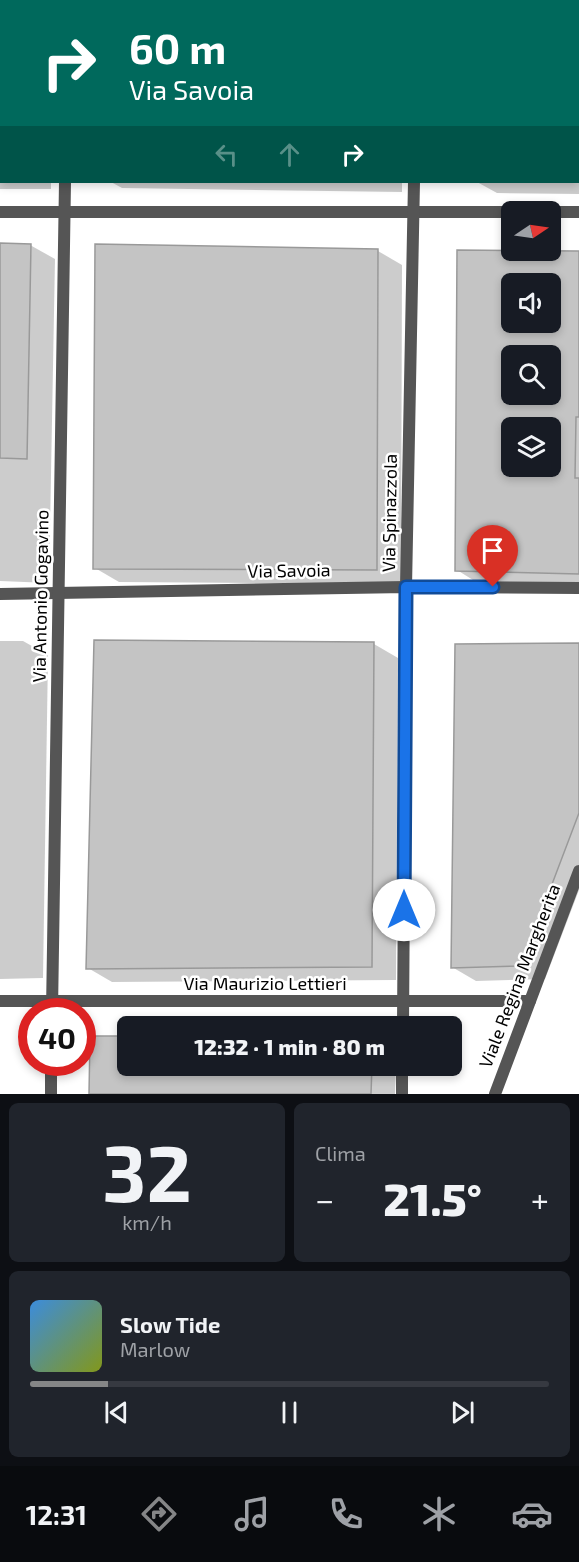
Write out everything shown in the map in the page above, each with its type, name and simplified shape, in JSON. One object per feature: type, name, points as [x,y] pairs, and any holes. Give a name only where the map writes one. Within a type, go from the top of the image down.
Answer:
[{"type":"street","name":"Via Antonio Gogavino","points":[[52,998],[65,183]]},
{"type":"street","name":"Via Spinazzola","points":[[402,1016],[406,587],[414,183]]},
{"type":"street","points":[[0,212],[501,212]]},
{"type":"street","points":[[561,212],[579,212]]},
{"type":"street","name":"Via Savoia","points":[[0,594],[406,587],[579,588]]},
{"type":"street","name":"Viale Regina Margherita","points":[[495,1094],[579,871]]},
{"type":"street","name":"Via Maurizio Lettieri","points":[[0,1000],[18,1002]]},
{"type":"street","name":"Via Maurizio Lettieri","points":[[96,1005],[530,1001]]},
{"type":"street","points":[[51,1076],[51,1094]]},
{"type":"street","points":[[402,1076],[402,1094]]},
{"type":"building","points":[[0,243],[31,244],[27,459],[0,458]]},
{"type":"building","points":[[95,244],[378,249],[377,570],[93,569]]},
{"type":"building","points":[[457,250],[501,250],[501,261],[561,261],[561,251],[579,251],[579,417],[576,417],[575,478],[579,478],[579,574],[455,571]]},
{"type":"building","points":[[94,640],[374,642],[372,967],[86,969]]},
{"type":"building","points":[[579,643],[579,813],[521,966],[451,968],[455,644]]},
{"type":"building","points":[[96,1036],[117,1036],[117,1076],[372,1076],[371,1094],[89,1094],[89,1076],[96,1076]]},
{"type":"route","points":[[404,910],[406,587],[493,587]]}]
